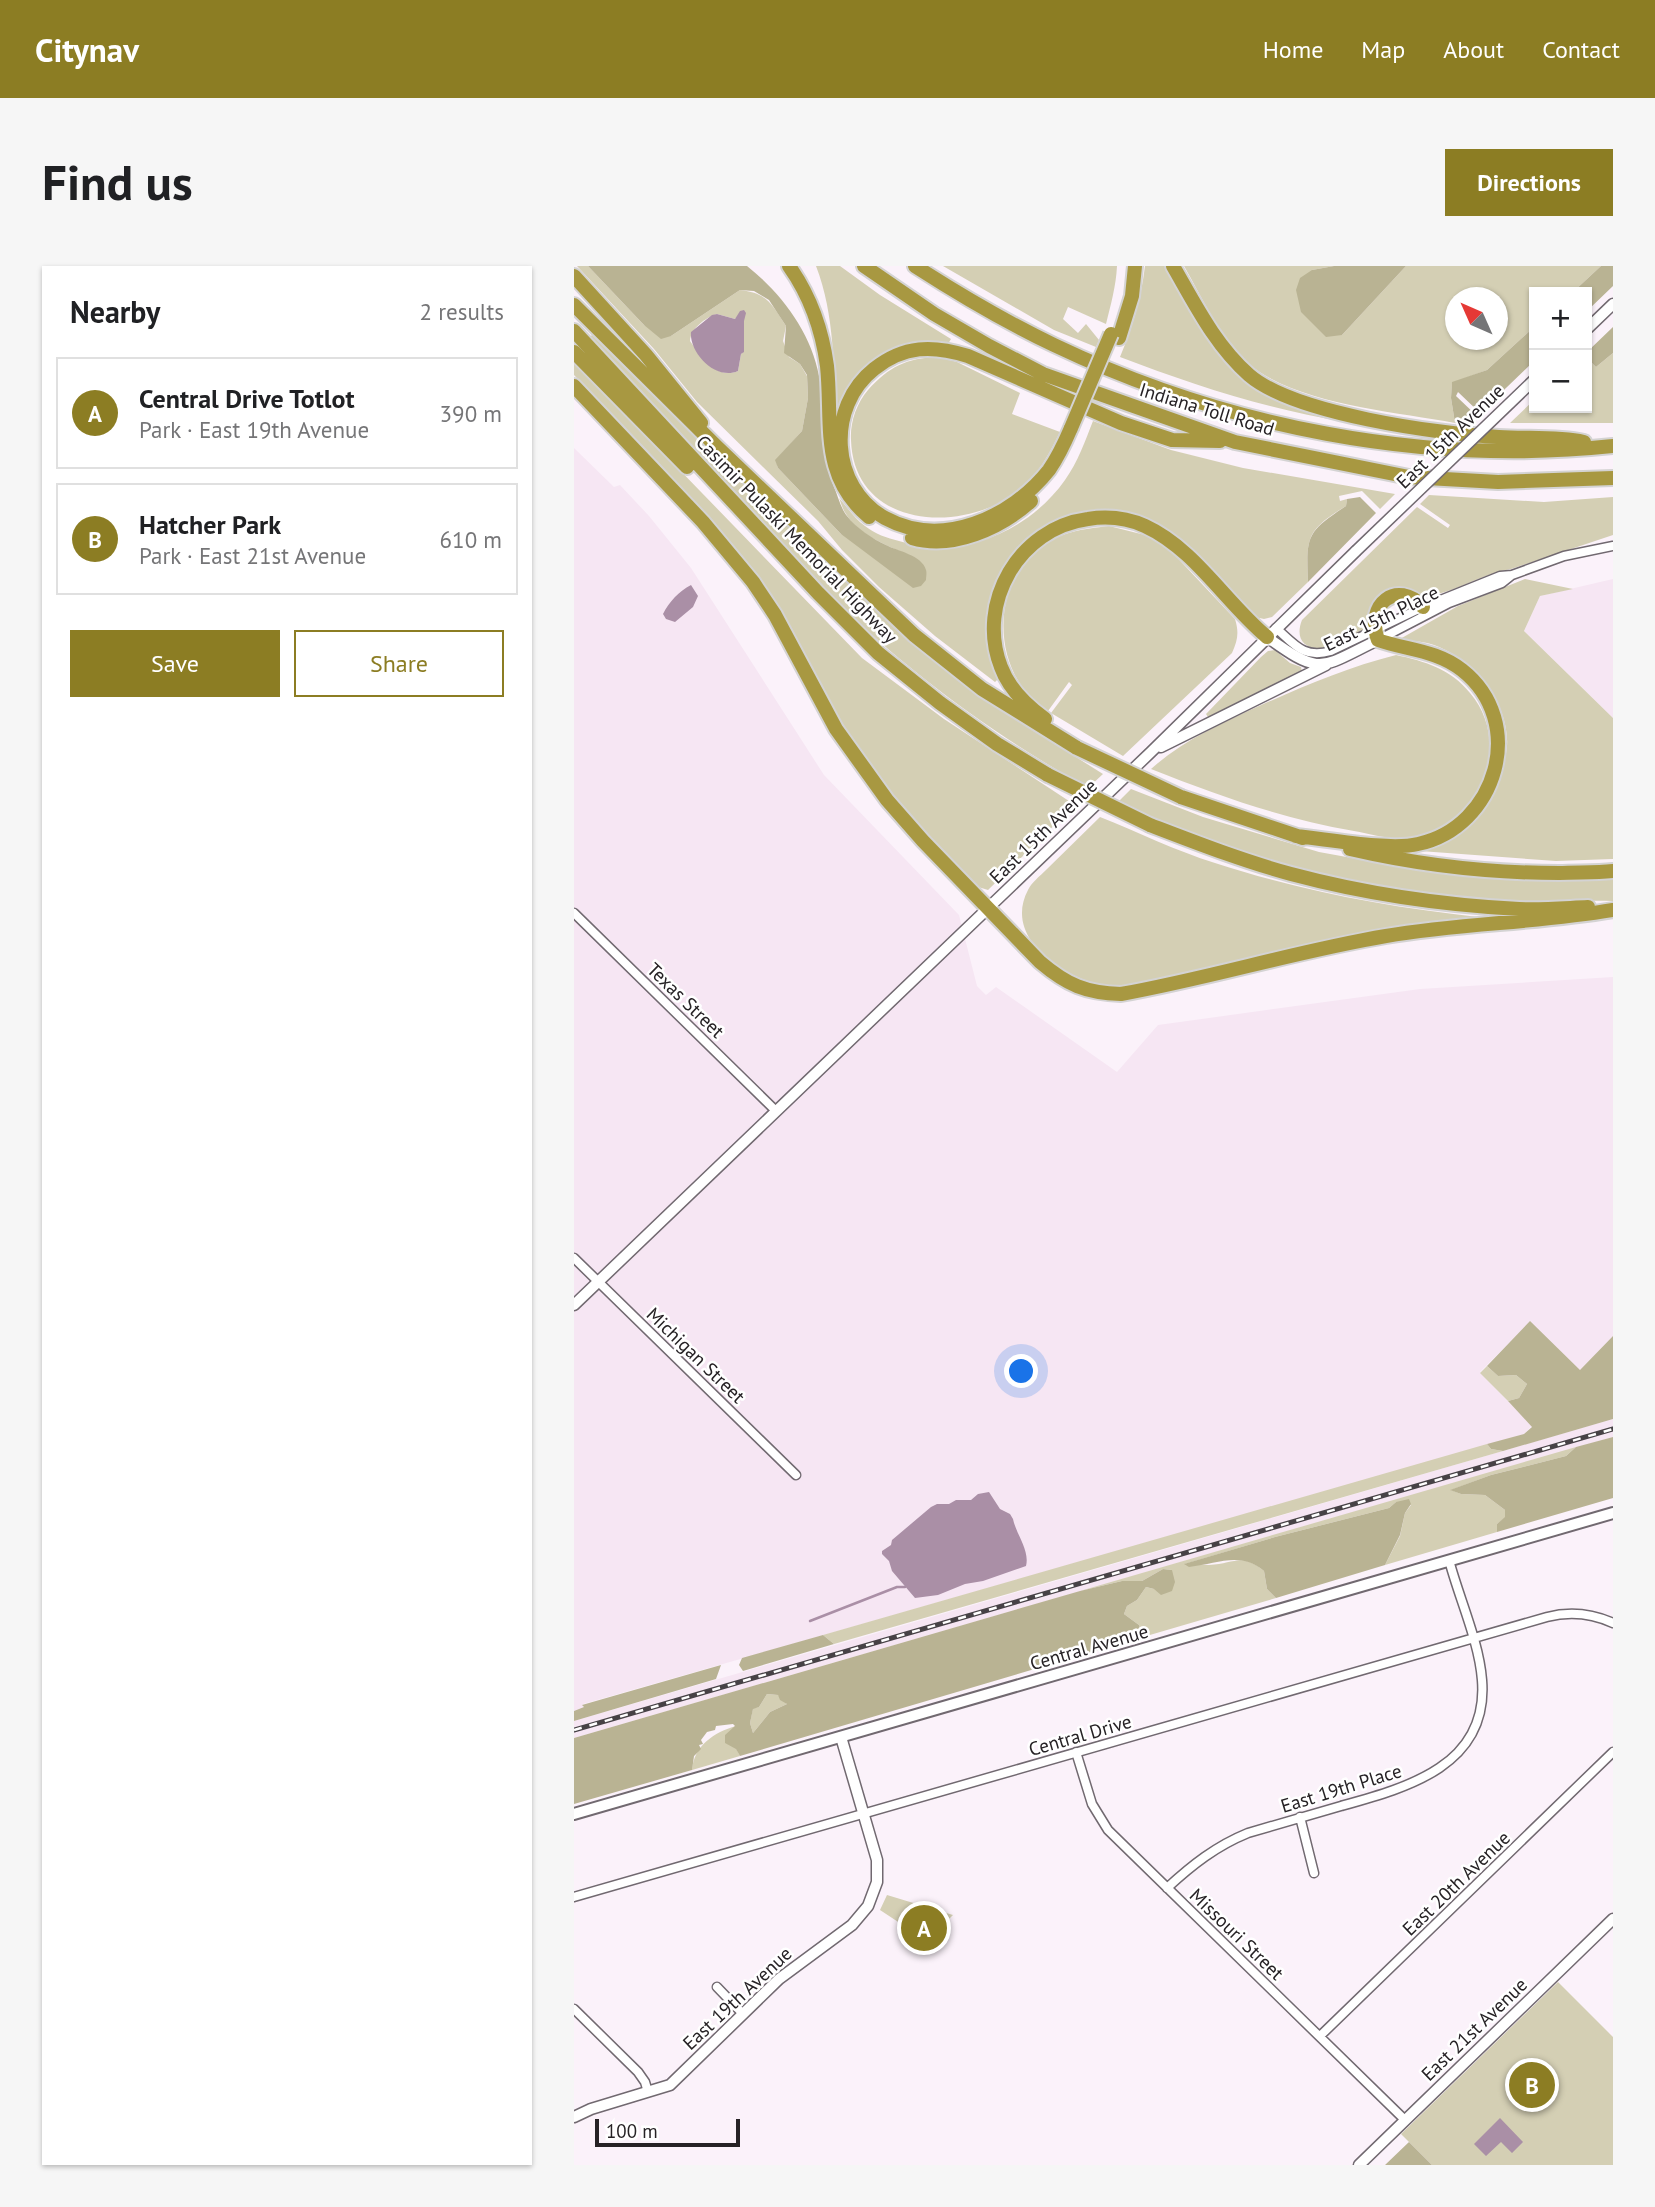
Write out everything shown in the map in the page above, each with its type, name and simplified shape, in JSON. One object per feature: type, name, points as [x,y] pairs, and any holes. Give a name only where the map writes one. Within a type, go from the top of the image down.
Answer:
[{"type":"highway","points":[[789,266],[813,306],[821,332],[827,367],[833,462],[848,496],[877,524],[896,534],[918,540],[940,541],[965,537],[998,525],[1012,517],[1045,489],[1064,462],[1132,296],[1135,266]]},
{"type":"highway","name":"Indiana Toll Road","points":[[864,266],[934,314],[1043,373],[1235,442],[1409,477],[1498,482],[1613,478]]},
{"type":"highway","name":"Indiana Toll Road","points":[[915,266],[1004,320],[1055,345],[1175,395],[1255,419],[1315,432],[1427,447],[1513,451],[1611,446]]},
{"type":"highway","points":[[1115,336],[1126,266]]},
{"type":"highway","points":[[1173,266],[1221,345],[1251,376],[1271,390],[1302,402],[1413,427],[1498,437],[1565,438],[1611,446]]},
{"type":"highway","points":[[574,276],[607,310],[695,413],[717,447]]},
{"type":"highway","name":"Casimir Pulaski Memorial Highway","points":[[574,305],[717,447],[914,635],[982,689],[1073,745],[1181,797],[1296,836],[1399,860],[1476,870],[1613,872]]},
{"type":"highway","name":"Casimir Pulaski Memorial Highway","points":[[574,331],[878,653],[997,744],[1048,775],[1150,825],[1226,854],[1291,874],[1374,893],[1452,904],[1522,909],[1613,908]]},
{"type":"highway","points":[[1076,429],[1038,483],[1015,503],[988,519],[964,527],[942,530],[921,531],[882,516],[855,489],[846,472],[839,443],[846,406],[856,387],[887,358],[925,347],[946,349],[968,356],[1109,418],[1172,440],[1235,442]]},
{"type":"highway","points":[[574,352],[715,496],[759,530]]},
{"type":"highway","points":[[576,389],[730,552],[775,615],[836,729],[887,800],[988,909],[1056,976],[1076,987],[1098,993],[1121,994],[1384,936],[1473,925],[1563,919],[1613,908]]},
{"type":"highway","points":[[1073,745],[1020,698],[1010,684],[1001,669],[993,626],[999,594],[1013,566],[1042,536],[1060,525],[1101,517],[1122,519],[1161,534],[1178,547],[1249,622],[1271,633]]},
{"type":"highway","points":[[1296,836],[1415,845],[1435,840],[1453,830],[1470,816],[1485,795],[1496,770],[1498,746],[1489,705],[1478,686],[1462,670],[1440,656],[1396,647],[1376,635],[1373,623],[1377,608],[1389,598],[1404,595],[1423,607]]},
{"type":"main road","name":"Central Avenue","points":[[574,1814],[1613,1514]]},
{"type":"street","points":[[1592,324],[1613,304]]},
{"type":"street","name":"East 15th Avenue","points":[[574,1305],[1151,752],[1529,385]]},
{"type":"street","name":"East 15th Place","points":[[1271,633],[1298,659],[1309,664],[1326,665],[1423,607],[1500,576],[1512,575],[1564,556],[1613,546]]},
{"type":"street","name":"East 15th Place","points":[[1271,633],[1309,654],[1319,654],[1376,635],[1448,603],[1502,583],[1512,575]]},
{"type":"street","points":[[1151,752],[1326,665]]},
{"type":"street","name":"Texas Street","points":[[574,913],[775,1110]]},
{"type":"street","name":"Michigan Street","points":[[574,1258],[796,1475]]},
{"type":"street","name":"East 19th Place","points":[[1167,1888],[1188,1868],[1227,1842],[1248,1833],[1403,1788],[1434,1772],[1457,1753],[1474,1730],[1481,1704],[1480,1669],[1449,1560]]},
{"type":"street","name":"Central Drive","points":[[574,1897],[1557,1615],[1573,1613],[1597,1616],[1613,1623]]},
{"type":"street","name":"East 19th Avenue","points":[[574,2117],[591,2109],[670,2085],[790,1969],[852,1925],[869,1906],[875,1890],[878,1866],[865,1813],[841,1737]]},
{"type":"street","name":"Missouri Street","points":[[1076,1752],[1100,1821],[1405,2120]]},
{"type":"street","name":"East 20th Avenue","points":[[1320,2036],[1613,1752]]},
{"type":"street","points":[[1300,1818],[1314,1873]]},
{"type":"street","name":"East 21st Avenue","points":[[1359,2165],[1613,1919]]},
{"type":"street","points":[[717,1987],[743,2014]]},
{"type":"street","points":[[574,2009],[638,2072],[648,2092]]},
{"type":"shaded area","points":[[577,266],[588,266],[644,325],[671,336],[740,290],[757,294],[768,301],[786,326],[783,341],[789,357],[800,364],[807,376],[808,398],[802,431],[776,460],[778,468],[841,534],[909,555],[874,539],[858,528],[845,512],[839,498],[858,520],[881,535],[922,546],[969,544],[1013,527],[1033,514],[1050,498],[1074,466],[1093,421],[1171,450],[1243,468],[1395,494],[1380,509],[1362,491],[1339,496],[1340,501],[1347,499],[1346,506],[1316,528],[1309,544],[1308,582],[1272,617],[1264,619],[1255,617],[1188,545],[1164,527],[1142,517],[1096,511],[1053,524],[1033,536],[1016,552],[996,584],[987,627],[989,647],[998,679],[995,682],[935,636],[879,587],[818,521],[697,402],[654,349]],"holes":[[[717,314],[735,319],[737,317],[744,321],[744,351],[738,371],[722,372],[704,359],[690,341],[691,336],[699,324]]]},
{"type":"shaded area","points":[[588,266],[747,266],[760,277],[793,315],[815,360],[821,391],[826,458],[843,510],[855,525],[870,536],[920,561],[926,572],[926,580],[921,586],[913,588],[841,534],[778,468],[775,460],[802,431],[808,398],[807,375],[800,364],[784,353],[786,326],[769,300],[754,291],[740,290],[671,336],[661,339],[644,325]]},
{"type":"shaded area","points":[[816,266],[840,266],[880,295],[951,339],[948,344],[906,344],[878,359],[867,372],[838,421],[835,421],[830,323]]},
{"type":"shaded area","points":[[943,266],[1117,266],[1106,324],[1068,307],[1063,319],[1078,333],[1086,324],[1099,340],[1096,347],[1054,330]]},
{"type":"shaded area","points":[[1145,266],[1165,266],[1196,320],[1234,368],[1345,419],[1345,422],[1231,395],[1120,357],[1136,312]]},
{"type":"shaded area","points":[[1184,266],[1334,266],[1312,270],[1342,335],[1406,266],[1601,266],[1578,287],[1529,287],[1529,332],[1487,370],[1452,383],[1451,398],[1455,423],[1353,406],[1278,383],[1246,361],[1216,323]]},
{"type":"shaded area","points":[[1334,266],[1406,266],[1342,335],[1326,337],[1301,312],[1296,290],[1300,278],[1312,270]]},
{"type":"shaded area","points":[[1601,266],[1613,266],[1613,286],[1592,306],[1592,287],[1578,287]]},
{"type":"shaded area","points":[[744,310],[744,352],[741,354],[738,371],[730,373],[713,369],[694,348],[691,332],[712,315],[735,319],[740,311]]},
{"type":"shaded area","points":[[1613,327],[1613,353],[1596,367],[1592,363],[1592,347]]},
{"type":"shaded area","points":[[1529,332],[1529,366],[1480,413],[1458,392],[1456,396],[1477,416],[1468,425],[1455,423],[1451,398],[1452,382],[1487,370]]},
{"type":"shaded area","points":[[592,335],[901,634],[990,703],[1103,774],[1088,788],[985,724],[892,652],[832,598],[590,337]]},
{"type":"shaded area","points":[[1613,353],[1613,423],[1510,423],[1529,405],[1529,413],[1592,413],[1592,363],[1596,367]]},
{"type":"shaded area","points":[[938,357],[957,362],[1020,393],[1012,414],[1060,432],[1044,462],[1021,489],[998,504],[971,513],[943,517],[916,515],[891,507],[871,492],[857,470],[851,440],[857,407],[876,382],[899,365],[917,359]]},
{"type":"shaded area","points":[[574,361],[862,658],[944,719],[1075,805],[988,890],[975,886],[909,815],[858,749],[824,693],[788,624],[751,570],[658,462],[574,375]]},
{"type":"shaded area","points":[[574,448],[614,487],[620,485],[691,568],[824,775],[959,915],[977,986],[986,995],[996,987],[1117,1072],[1158,1025],[1420,989],[1613,977],[1613,1336],[1580,1370],[1530,1322],[1480,1372],[1532,1426],[1524,1434],[583,1704],[584,1707],[574,1711]]},
{"type":"shaded area","points":[[1429,495],[1544,502],[1613,497],[1613,535],[1434,595],[1407,591],[1387,593],[1375,603],[1370,613],[1368,629],[1327,647],[1313,648],[1304,643],[1300,633],[1302,620],[1417,507],[1448,528],[1450,525],[1420,504]]},
{"type":"shaded area","points":[[1360,497],[1376,513],[1308,582],[1309,544],[1316,529],[1346,506],[1347,499]]},
{"type":"shaded area","points":[[1109,526],[1153,537],[1171,551],[1235,619],[1237,632],[1232,653],[1123,756],[1051,713],[1072,685],[1069,682],[1048,711],[1030,696],[1016,677],[1007,656],[1004,633],[1005,609],[1011,587],[1022,566],[1038,549],[1063,535]]},
{"type":"shaded area","points":[[1525,579],[1573,589],[1540,596],[1524,631],[1613,718],[1613,859],[1556,861],[1420,851],[1447,842],[1458,835],[1471,824],[1487,803],[1504,762],[1506,729],[1502,712],[1484,682],[1458,657],[1427,643],[1400,639],[1458,606]]},
{"type":"shaded area","points":[[1613,579],[1613,718],[1524,631],[1540,596]]},
{"type":"shaded area","points":[[691,585],[698,596],[693,607],[675,622],[666,619],[663,614],[668,605]]},
{"type":"shaded area","points":[[1275,650],[1290,663],[1301,667],[1302,672],[1208,717],[1206,714],[1261,657],[1268,651]]},
{"type":"shaded area","points":[[1396,655],[1436,667],[1463,685],[1483,714],[1489,737],[1488,760],[1481,783],[1469,803],[1452,820],[1431,832],[1394,838],[1327,826],[1251,805],[1151,769],[1216,726],[1293,691],[1361,665]]},
{"type":"shaded area","points":[[1131,789],[1203,817],[1319,852],[1418,870],[1523,881],[1613,879],[1613,901],[1464,900],[1359,883],[1236,849],[1117,803]]},
{"type":"shaded area","points":[[1100,817],[1200,858],[1280,882],[1378,903],[1478,917],[1378,929],[1136,985],[1114,987],[1097,984],[1061,968],[1045,956],[1032,942],[1024,926],[1022,909],[1033,882]]},
{"type":"shaded area","points":[[1530,1321],[1580,1370],[1613,1336],[1613,1419],[1503,1451],[1491,1449],[1487,1444],[1524,1434],[1532,1427],[1508,1401],[1519,1398],[1527,1384],[1516,1375],[1498,1376],[1487,1366]]},
{"type":"shaded area","points":[[1487,1366],[1498,1376],[1516,1375],[1527,1384],[1519,1398],[1508,1401],[1480,1373]]},
{"type":"shaded area","points":[[1613,1419],[1613,1437],[574,1738],[574,1721]]},
{"type":"shaded area","points":[[1613,1437],[1613,1498],[1497,1532],[1497,1524],[1505,1517],[1505,1510],[1485,1495],[1461,1494],[1450,1490],[1491,1475],[1566,1456],[1576,1447]]},
{"type":"shaded area","points":[[1487,1444],[1491,1449],[1503,1451],[834,1644],[823,1635]]},
{"type":"shaded area","points":[[1576,1447],[1566,1456],[1491,1475],[1451,1490],[1461,1494],[1485,1495],[1505,1510],[1506,1517],[1497,1524],[1497,1532],[1385,1565],[1400,1536],[1405,1513],[1411,1505],[1396,1502],[1389,1508],[1275,1537],[1185,1564],[1209,1565],[1238,1560],[1249,1562],[1264,1571],[1267,1589],[1276,1598],[1143,1637],[1139,1625],[1124,1614],[1127,1606],[1137,1600],[1146,1587],[1154,1589],[1172,1570],[1163,1569],[1142,1581],[1122,1581],[1080,1591]]},
{"type":"shaded area","points":[[989,1492],[1000,1509],[1010,1514],[1013,1519],[1024,1548],[1026,1566],[938,1595],[915,1598],[892,1571],[882,1551],[931,1507],[956,1500],[971,1500],[978,1494]]},
{"type":"shaded area","points":[[1409,1499],[1411,1504],[1405,1513],[1400,1535],[1385,1565],[1276,1598],[1267,1589],[1264,1571],[1255,1565],[1237,1560],[1189,1567],[1184,1564],[1389,1508],[1396,1502]]},
{"type":"shaded area","points":[[1163,1569],[1172,1570],[1175,1582],[1172,1591],[1161,1595],[1146,1587],[1137,1600],[1127,1606],[1124,1614],[1139,1625],[1143,1637],[740,1756],[736,1749],[725,1743],[725,1735],[735,1726],[716,1726],[715,1730],[707,1732],[701,1740],[703,1744],[699,1745],[701,1749],[694,1756],[692,1770],[574,1804],[574,1738],[1080,1591],[1122,1581],[1142,1581]],"holes":[[[767,1694],[778,1695],[780,1700],[787,1704],[770,1712],[753,1733],[750,1723],[753,1709],[759,1707]]]},
{"type":"shaded area","points":[[823,1635],[834,1644],[743,1671],[739,1665],[742,1658]]},
{"type":"shaded area","points":[[721,1665],[716,1679],[574,1721],[574,1711],[584,1707],[582,1705]]},
{"type":"shaded area","points":[[767,1694],[778,1695],[787,1704],[770,1712],[753,1733],[750,1723],[753,1708],[759,1707]]},
{"type":"shaded area","points":[[736,1726],[736,1748],[740,1756],[692,1770],[697,1754],[706,1741]]},
{"type":"shaded area","points":[[887,1895],[953,1915],[927,1941],[880,1910]]},
{"type":"shaded area","points":[[1558,1982],[1613,2037],[1613,2165],[1432,2165],[1401,2134]]},
{"type":"shaded area","points":[[1500,2118],[1523,2142],[1512,2153],[1501,2142],[1486,2156],[1474,2144]]},
{"type":"shaded area","points":[[1409,2142],[1432,2165],[1385,2165]]},
{"type":"waterway","points":[[810,1621],[897,1587],[905,1587]]},
{"type":"railway","points":[[574,1730],[1613,1429]]},
{"type":"place","name":"Central Drive Totlot","points":[[924,1928]]},
{"type":"place","name":"Hatcher Park","points":[[1532,2085]]}]
